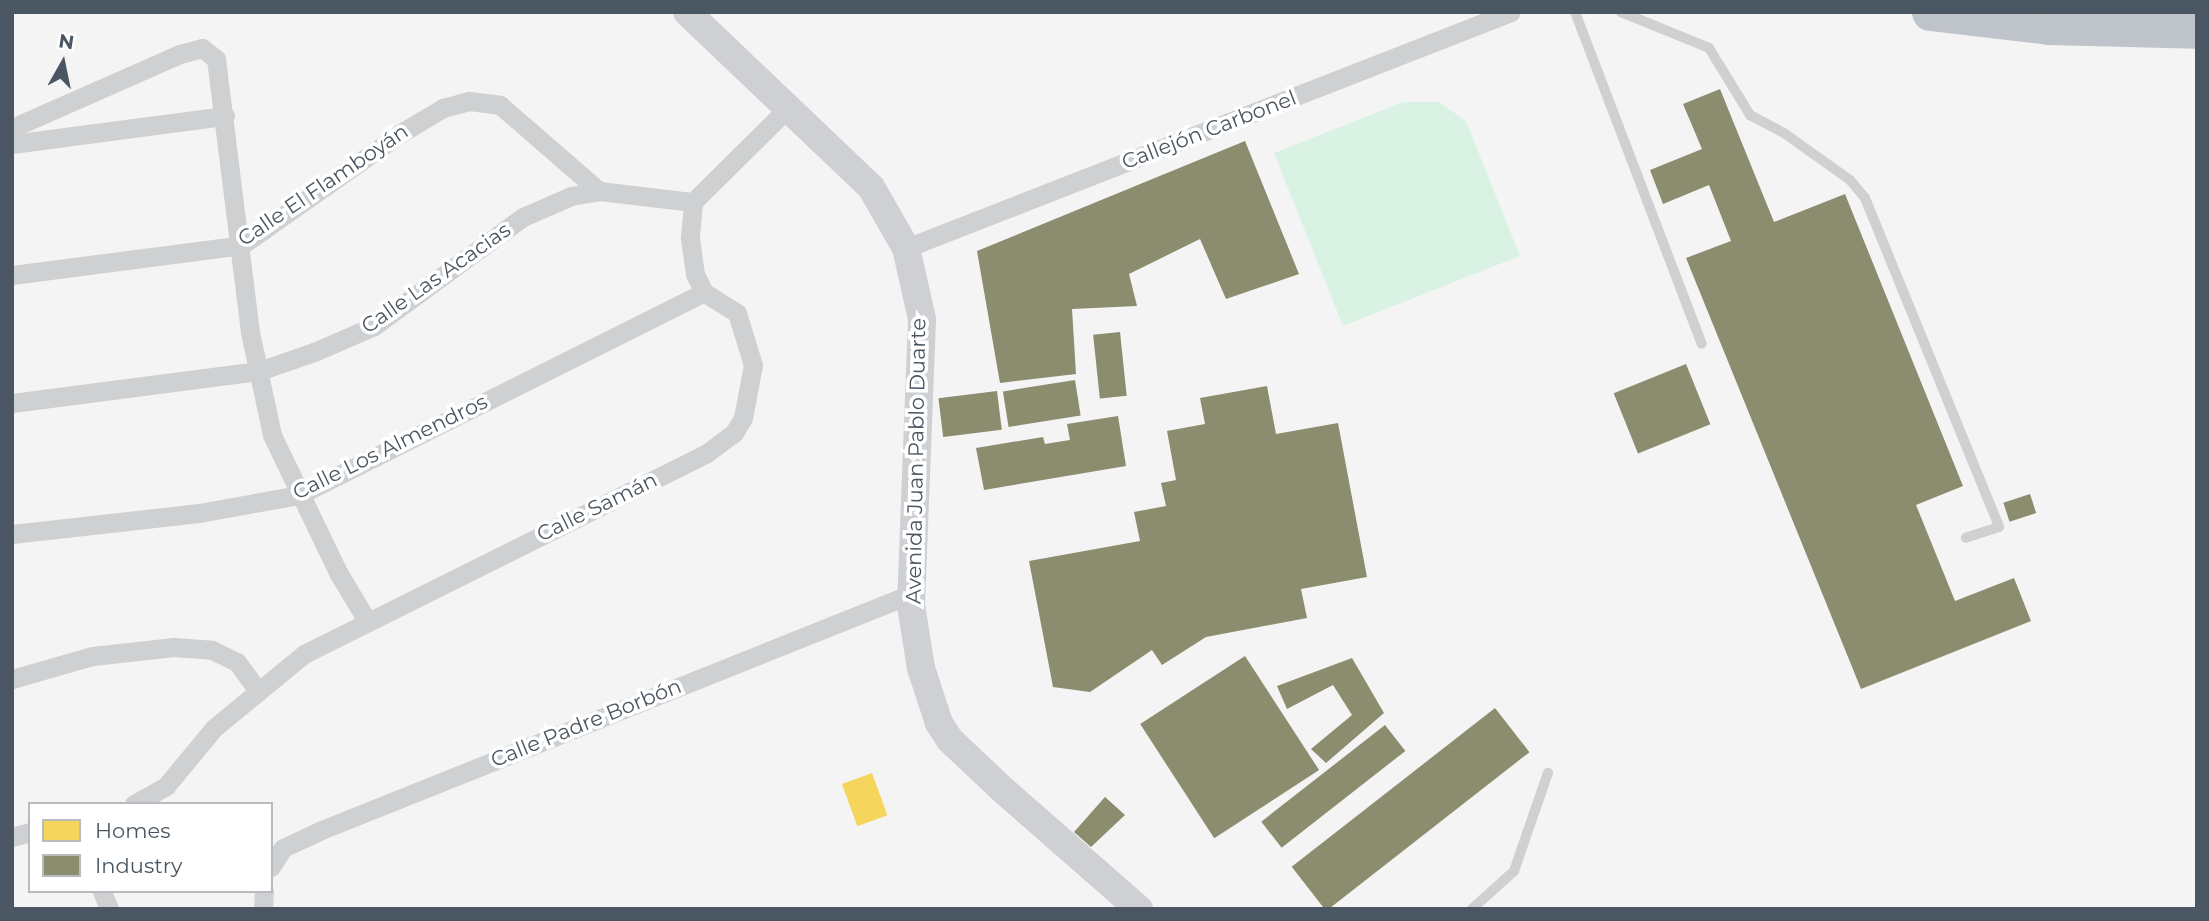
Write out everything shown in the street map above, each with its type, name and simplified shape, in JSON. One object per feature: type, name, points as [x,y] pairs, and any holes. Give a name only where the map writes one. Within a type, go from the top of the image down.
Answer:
[{"type":"highway","points":[[1930,12],[2049,26],[2197,30]]},
{"type":"main road","name":"Avenida Juan Pablo Duarte","points":[[687,12],[790,106],[871,187],[906,248],[922,320],[911,594],[921,668],[932,704],[950,740],[1139,909]]},
{"type":"street","name":"Callejón Carbonel","points":[[906,248],[1511,12]]},
{"type":"street","points":[[12,128],[180,54],[202,48],[216,59],[242,245],[250,332],[272,435],[299,495],[366,619]]},
{"type":"street","name":"Calle El Flamboyán","points":[[12,275],[242,245],[401,133],[443,108],[469,101],[500,105],[599,191]]},
{"type":"street","points":[[704,292],[695,274],[690,237],[693,202],[790,106]]},
{"type":"street","points":[[12,144],[225,116]]},
{"type":"street","name":"Calle Las Acacias","points":[[12,403],[260,371],[374,326],[523,217],[571,196],[599,191],[693,202]]},
{"type":"street","name":"Calle Los Almendros","points":[[12,534],[199,513],[299,495],[704,292]]},
{"type":"street","name":"Calle Samán","points":[[138,802],[166,786],[214,728],[304,654],[366,619],[708,453],[734,433],[750,392],[753,365],[748,337],[737,313],[704,292]]},
{"type":"street","name":"Calle Padre Borbón","points":[[273,864],[283,848],[319,831],[911,594]]},
{"type":"street","points":[[12,679],[93,656],[173,647],[212,650],[237,662],[258,691]]},
{"type":"lane","points":[[1575,12],[1702,344]]},
{"type":"lane","points":[[1621,12],[1709,47],[1750,115],[1839,172],[1865,198],[1998,527],[1966,538]]},
{"type":"lane","points":[[1472,909],[1514,871],[1548,773]]},
{"type":"green space","points":[[1403,102],[1439,102],[1466,121],[1520,256],[1343,326],[1274,153]]},
{"type":"building: Homes","points":[[872,773],[887,815],[857,826],[842,784]]},
{"type":"building: Industry","points":[[1720,89],[1774,222],[1845,194],[1963,486],[1916,505],[1955,601],[2014,578],[2031,621],[1861,689],[1686,258],[1731,241],[1709,185],[1663,204],[1650,170],[1702,149],[1683,104]]},
{"type":"building: Industry","points":[[1245,141],[1299,274],[1226,299],[1200,239],[1129,274],[1137,306],[1072,309],[1076,374],[1000,383],[977,251]]},
{"type":"building: Industry","points":[[1120,332],[1127,396],[1100,398],[1093,335]]},
{"type":"building: Industry","points":[[1686,364],[1710,424],[1638,453],[1614,393]]},
{"type":"building: Industry","points":[[1075,380],[1081,416],[1009,427],[1003,391]]},
{"type":"building: Industry","points":[[1267,386],[1276,434],[1338,423],[1367,577],[1301,589],[1307,618],[1206,637],[1162,665],[1152,650],[1090,692],[1053,687],[1029,561],[1140,541],[1134,512],[1166,506],[1161,483],[1176,480],[1167,431],[1205,424],[1200,398]]},
{"type":"building: Industry","points":[[997,391],[1002,430],[943,437],[938,398]]},
{"type":"building: Industry","points":[[1118,416],[1126,466],[984,490],[976,448],[1043,437],[1045,444],[1070,440],[1067,424]]},
{"type":"building: Industry","points":[[2030,494],[2036,513],[2010,522],[2003,503]]},
{"type":"building: Industry","points":[[1245,656],[1319,770],[1214,838],[1140,724]]},
{"type":"building: Industry","points":[[1352,658],[1384,713],[1326,763],[1311,749],[1352,715],[1333,685],[1287,709],[1277,686]]},
{"type":"building: Industry","points":[[1495,708],[1529,752],[1329,909],[1325,909],[1292,867]]},
{"type":"building: Industry","points":[[1385,725],[1405,751],[1282,848],[1261,822]]},
{"type":"building: Industry","points":[[1105,797],[1125,815],[1091,847],[1074,832]]}]
